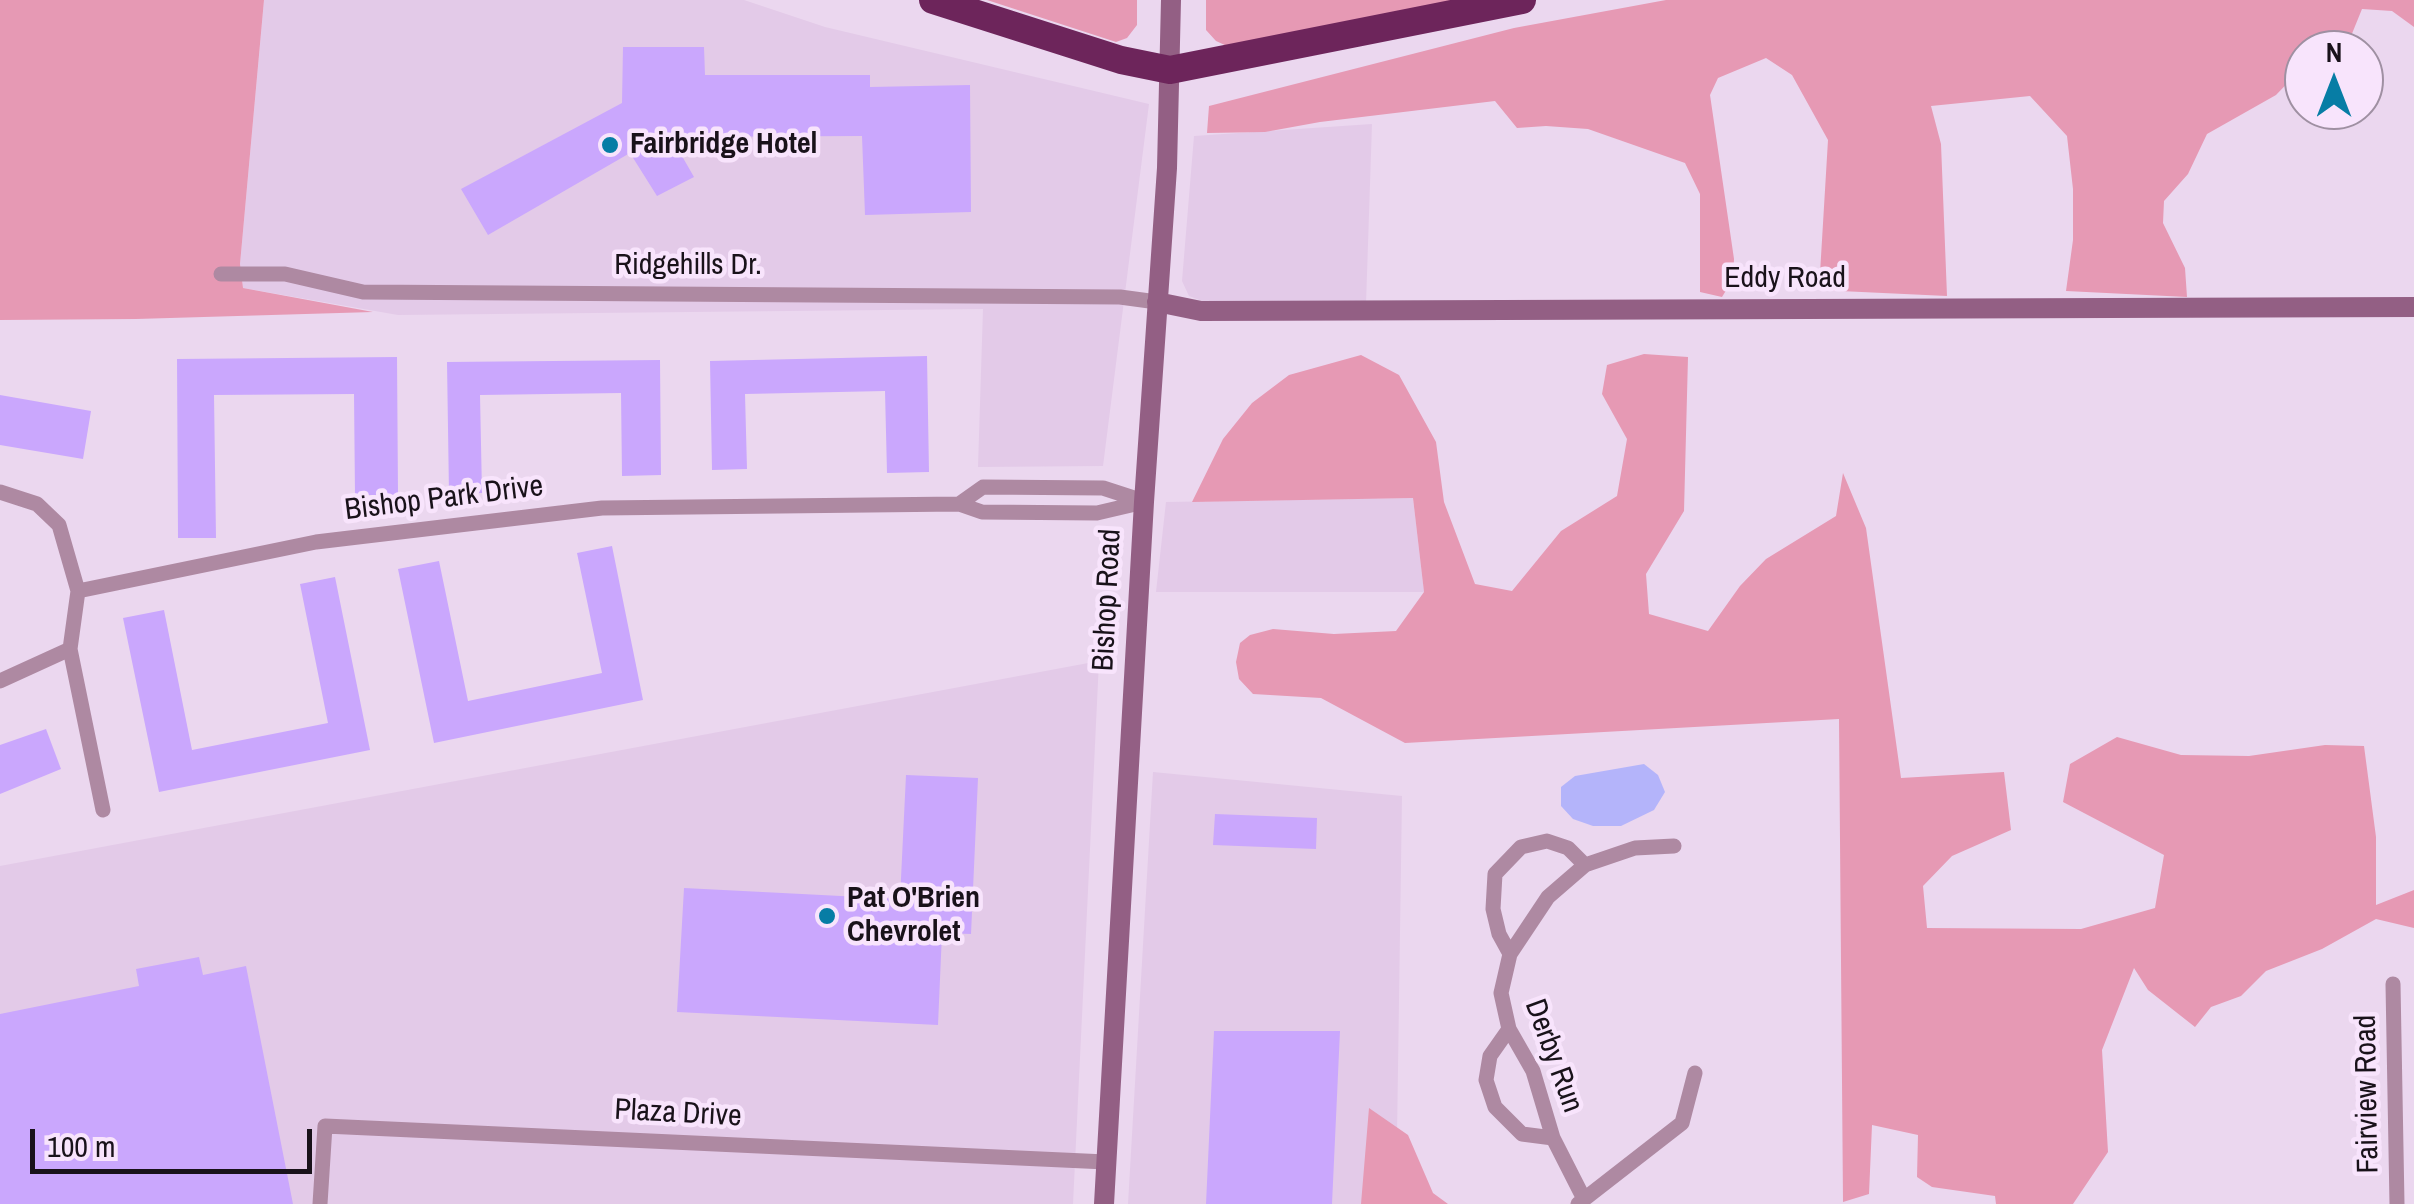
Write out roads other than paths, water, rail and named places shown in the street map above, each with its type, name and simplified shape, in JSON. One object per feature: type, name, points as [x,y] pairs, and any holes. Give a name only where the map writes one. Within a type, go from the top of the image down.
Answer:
[{"type":"highway","points":[[933,0],[1121,60],[1170,70],[1522,0]]},
{"type":"street","name":"Bishop Road","points":[[1104,1204],[1171,7]]},
{"type":"street","name":"Ridgehills Dr.","points":[[221,274],[284,274],[362,292],[1120,297],[1157,302]]},
{"type":"street","name":"Eddy Road","points":[[1157,302],[1200,311],[2414,306]]},
{"type":"street","name":"Bishop Park Drive","points":[[960,504],[983,487],[1103,488],[1144,502]]},
{"type":"street","points":[[0,492],[37,504],[59,524],[78,591],[70,649],[102,810]]},
{"type":"street","name":"Bishop Park Drive","points":[[78,591],[316,542],[602,508],[960,504],[982,512],[1097,513],[1144,502]]},
{"type":"street","points":[[0,681],[70,649]]},
{"type":"street","points":[[1510,954],[1499,934],[1493,909],[1496,874],[1520,847],[1546,841],[1568,848],[1586,865]]},
{"type":"street","name":"Derby Run","points":[[1581,1202],[1554,1138],[1533,1071],[1509,1029],[1501,993],[1510,954],[1548,897],[1586,865],[1635,848],[1674,846]]},
{"type":"street","name":"Fairview Road","points":[[2393,984],[2397,1204]]},
{"type":"street","points":[[1509,1029],[1490,1056],[1486,1080],[1496,1108],[1522,1134],[1554,1138]]},
{"type":"street","points":[[1581,1202],[1682,1124],[1695,1073]]},
{"type":"street","name":"Plaza Drive","points":[[320,1204],[325,1126],[1106,1162]]},
{"type":"water","points":[[1644,764],[1658,775],[1665,792],[1654,810],[1621,826],[1593,826],[1573,819],[1561,806],[1561,787],[1575,776]]},
{"type":"place","name":"Fairbridge Hotel","points":[[610,145]]},
{"type":"place","name":"Pat O'Brien Chevrolet","points":[[827,916]]}]
